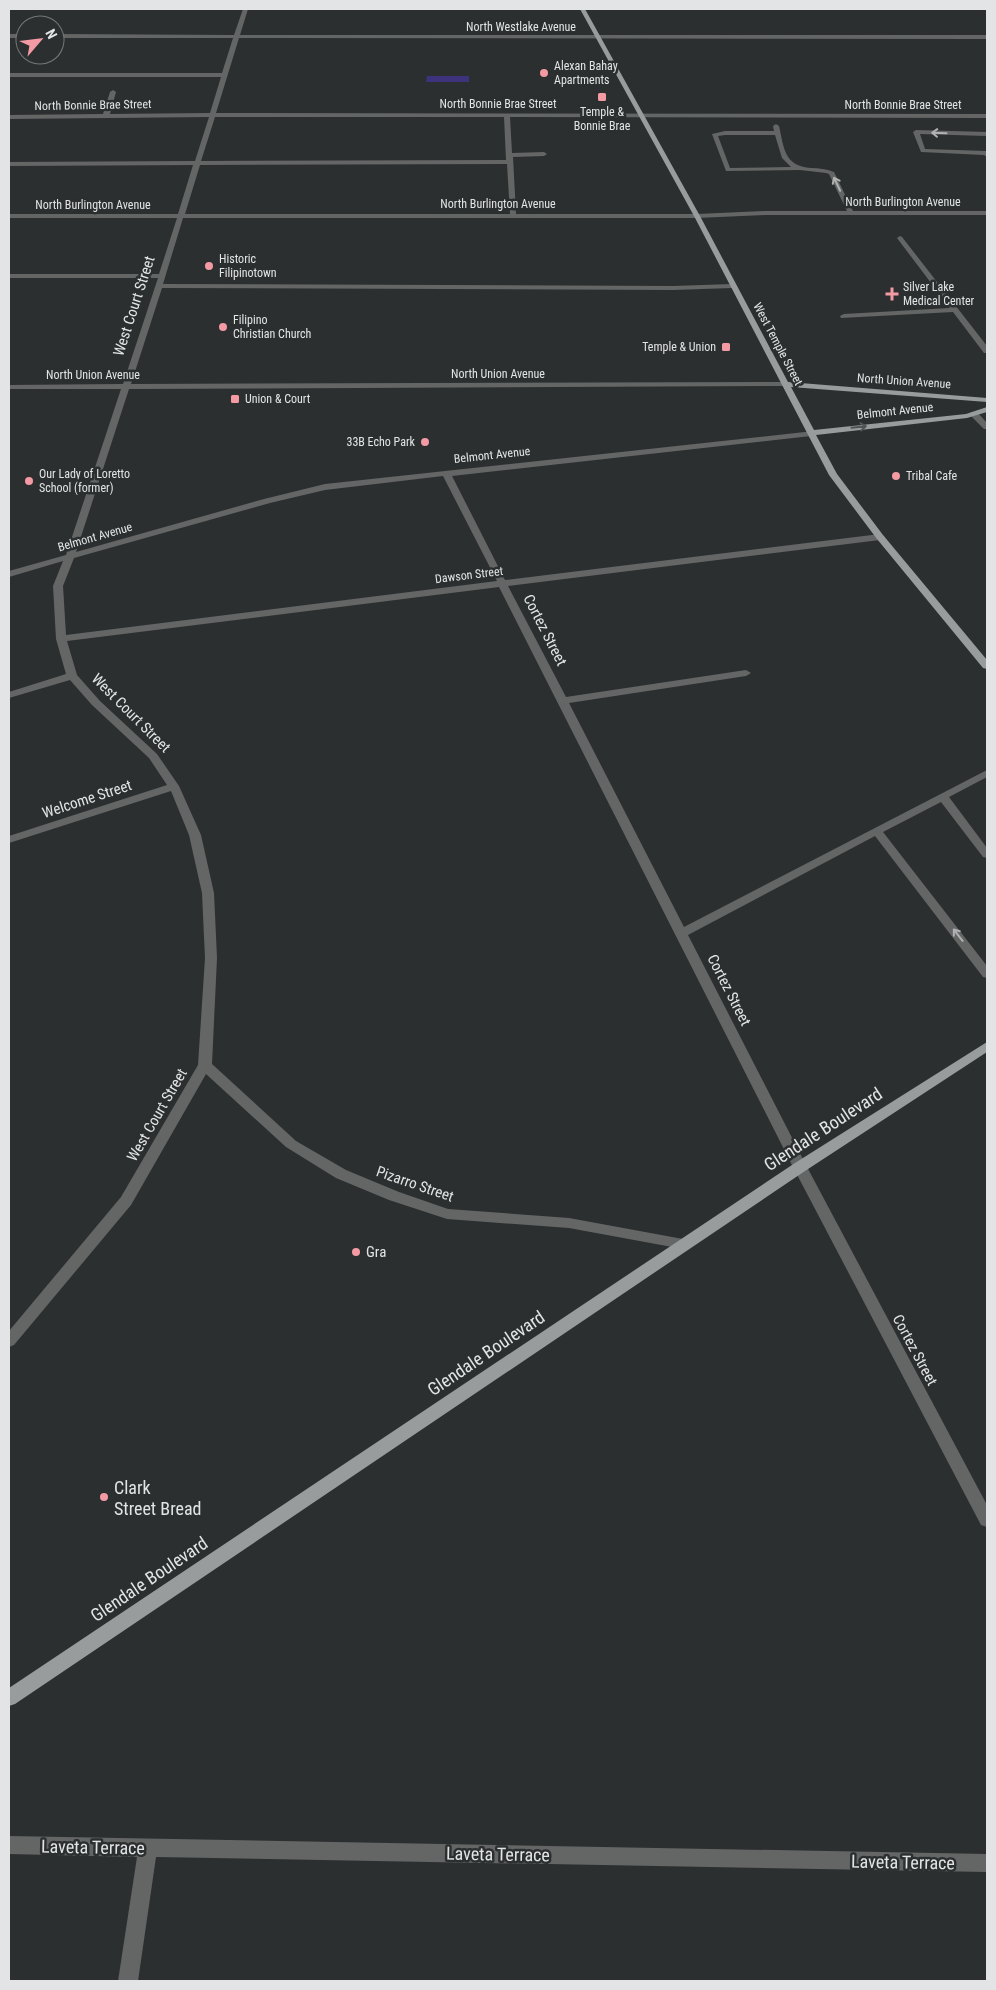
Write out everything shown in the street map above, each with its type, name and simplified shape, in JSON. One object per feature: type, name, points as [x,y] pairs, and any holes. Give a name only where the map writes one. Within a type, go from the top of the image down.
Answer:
[{"type":"main road","name":"West Temple Street","points":[[582,9],[698,216],[732,286],[833,475],[880,537],[987,666]]},
{"type":"main road","name":"North Union Avenue","points":[[786,384],[987,400]]},
{"type":"main road","name":"Belmont Avenue","points":[[811,433],[974,414],[987,409]]},
{"type":"main road","name":"Glendale Boulevard","points":[[9,1698],[683,1244],[987,1046]]},
{"type":"street","name":"West Court Street","points":[[9,1341],[126,1202],[205,1064],[211,958],[208,893],[194,835],[174,786],[153,756],[96,704],[72,676],[61,640],[58,586],[70,557],[159,286],[179,216],[245,9]]},
{"type":"street","name":"North Westlake Avenue","points":[[65,36],[987,36]]},
{"type":"street","points":[[9,75],[224,75]]},
{"type":"street","points":[[106,116],[113,92]]},
{"type":"street","name":"North Bonnie Brae Street","points":[[9,117],[212,115],[987,116]]},
{"type":"street","points":[[507,116],[513,216]]},
{"type":"street","points":[[775,116],[786,161],[792,167],[798,169]]},
{"type":"street","points":[[987,134],[916,132],[923,151],[986,152],[987,155]]},
{"type":"street","points":[[778,133],[725,133],[714,135],[728,170],[798,169],[828,171],[832,174],[851,213]]},
{"type":"street","points":[[9,164],[510,158],[544,154]]},
{"type":"street","name":"North Burlington Avenue","points":[[9,216],[698,216],[765,213],[987,213]]},
{"type":"street","points":[[900,238],[987,351]]},
{"type":"street","points":[[9,276],[161,276]]},
{"type":"street","points":[[159,286],[673,288],[732,286]]},
{"type":"street","points":[[844,316],[957,310]]},
{"type":"street","name":"North Union Avenue","points":[[9,387],[786,384]]},
{"type":"street","points":[[974,414],[987,427]]},
{"type":"street","name":"Belmont Avenue","points":[[9,574],[267,500],[325,487],[811,433]]},
{"type":"street","name":"Cortez Street","points":[[446,473],[800,1167],[987,1520]]},
{"type":"street","name":"Dawson Street","points":[[61,640],[92,634],[880,537]]},
{"type":"street","points":[[563,701],[746,673]]},
{"type":"street","points":[[9,695],[72,676]]},
{"type":"street","points":[[682,933],[987,773]]},
{"type":"street","name":"Welcome Street","points":[[9,840],[174,786]]},
{"type":"street","points":[[942,796],[987,855]]},
{"type":"street","points":[[877,831],[987,974]]},
{"type":"street","name":"Pizarro Street","points":[[205,1064],[290,1144],[341,1174],[394,1196],[447,1214],[569,1223],[683,1244]]},
{"type":"street","name":"Laveta Terrace","points":[[9,1845],[987,1863]]},
{"type":"street","points":[[128,1981],[148,1848]]},
{"type":"shaded area","points":[[427,76],[469,76],[469,82],[426,82]]},
{"type":"place","name":"Alexan Bahay Apartments","points":[[544,73]]},
{"type":"place","name":"Temple & Bonnie Brae","points":[[602,97]]},
{"type":"place","name":"Historic Filipinotown","points":[[209,266]]},
{"type":"place","name":"Silver Lake Medical Center","points":[[892,294]]},
{"type":"place","name":"Filipino Christian Church","points":[[223,327]]},
{"type":"place","name":"Temple & Union","points":[[726,347]]},
{"type":"place","name":"Union & Court","points":[[235,399]]},
{"type":"place","name":"33B Echo Park","points":[[425,442]]},
{"type":"place","name":"Tribal Cafe","points":[[896,476]]},
{"type":"place","name":"Our Lady of Loretto School (former)","points":[[29,481]]},
{"type":"place","name":"Gra","points":[[356,1252]]},
{"type":"place","name":"Clark Street Bread","points":[[104,1497]]}]
